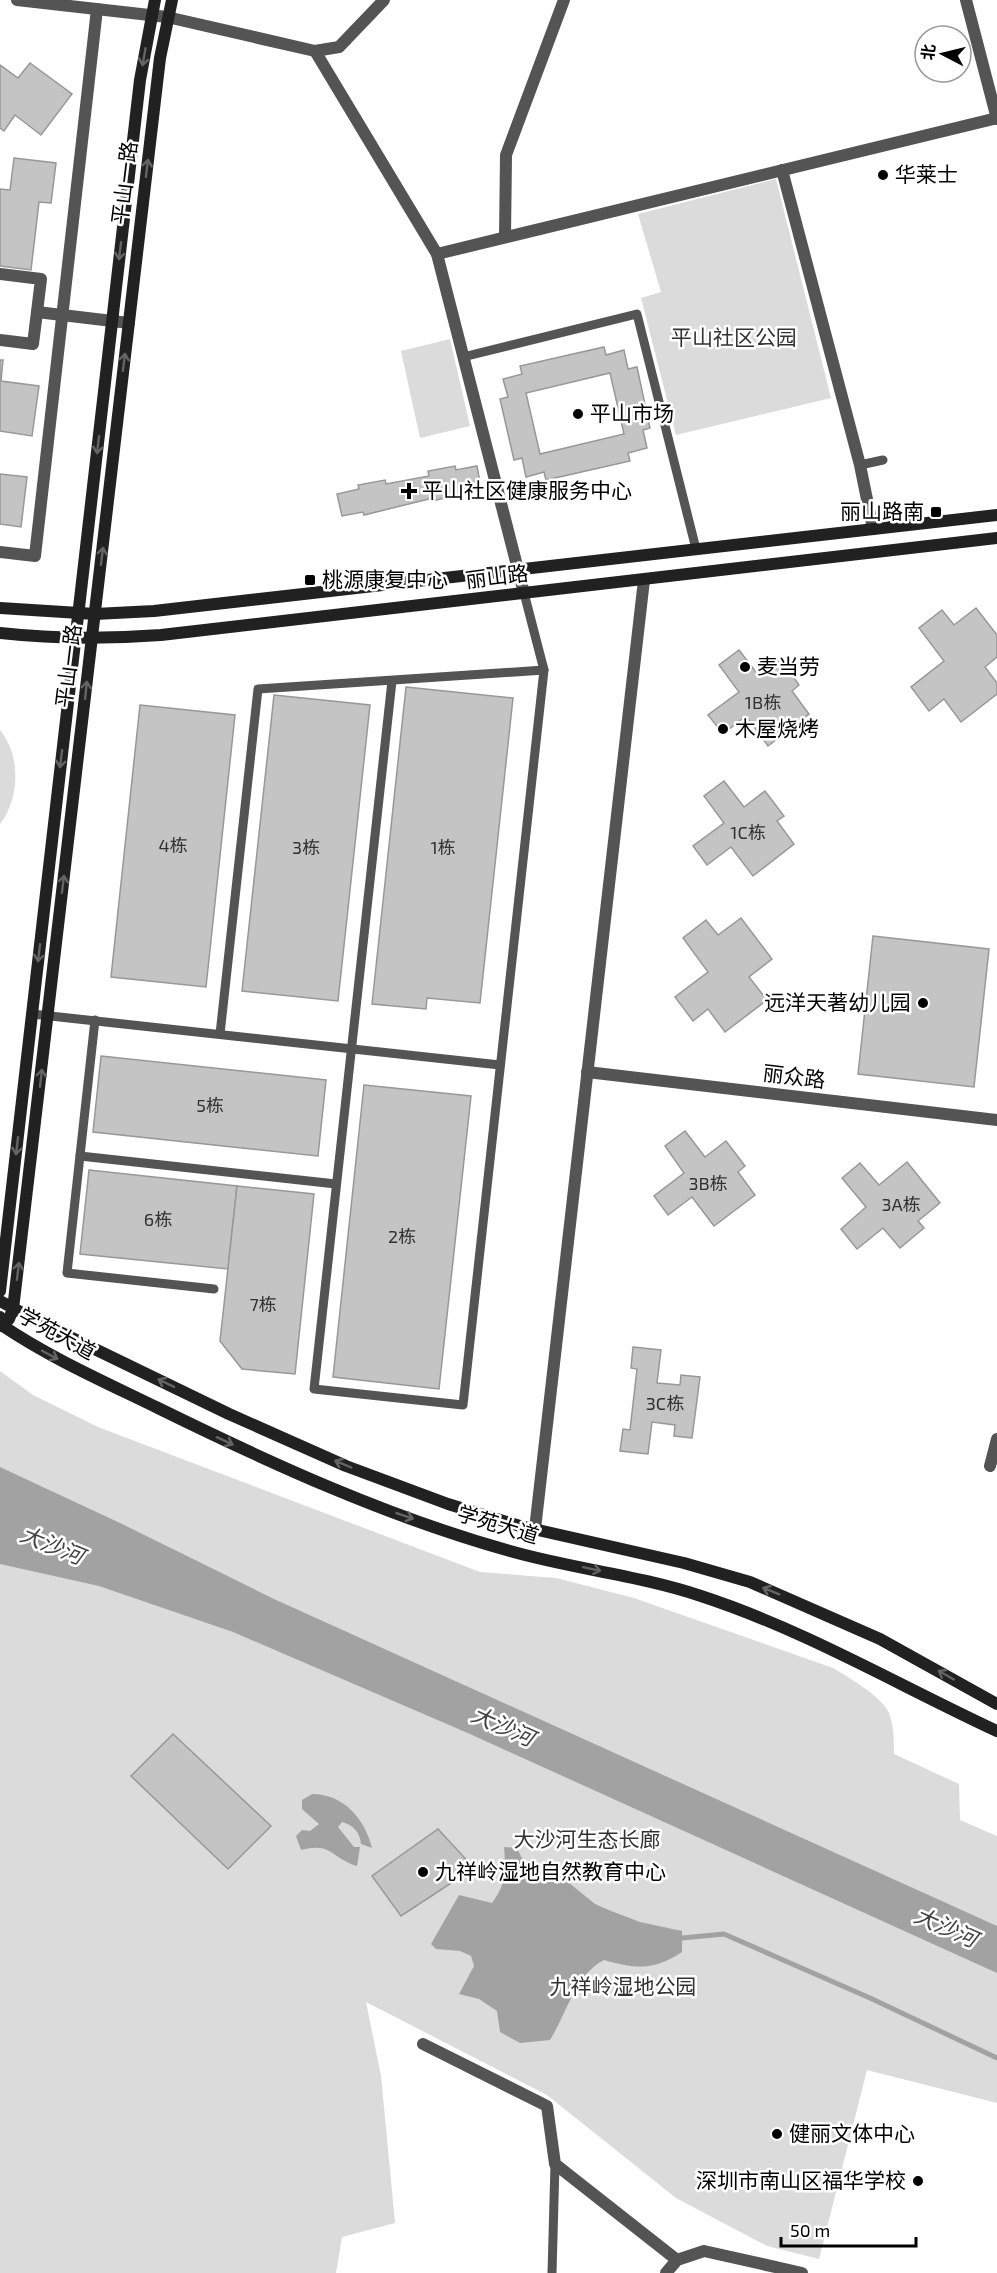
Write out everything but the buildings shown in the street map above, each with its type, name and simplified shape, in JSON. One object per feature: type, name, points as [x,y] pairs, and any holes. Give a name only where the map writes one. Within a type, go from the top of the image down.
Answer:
[{"type":"street","points":[[17,0],[167,17],[315,51],[339,47],[384,0]]},
{"type":"street","name":"平山一路","points":[[0,1291],[140,80],[155,0]]},
{"type":"street","name":"平山一路","points":[[1,1322],[9,1319],[13,1308],[160,58],[172,0]]},
{"type":"street","points":[[505,237],[506,155],[564,0]]},
{"type":"street","points":[[437,254],[997,118],[966,0]]},
{"type":"street","points":[[0,552],[35,556],[97,9]]},
{"type":"street","points":[[315,51],[437,254],[524,593]]},
{"type":"street","points":[[782,170],[860,465],[873,529]]},
{"type":"street","points":[[0,274],[41,279],[33,344],[0,340]]},
{"type":"street","points":[[37,312],[129,322]]},
{"type":"street","name":"丽山路","points":[[0,608],[95,614],[154,611],[997,515]]},
{"type":"street","name":"丽山路","points":[[0,633],[75,638],[161,635],[997,538]]},
{"type":"street","points":[[535,1529],[644,580]]},
{"type":"street","name":"丽众路","points":[[587,1072],[997,1120]]},
{"type":"street","points":[[0,1220],[11,1194]]},
{"type":"street","name":"学苑大道","points":[[0,1301],[229,1414],[346,1466],[448,1504],[535,1529],[684,1563],[750,1582],[880,1639],[997,1704]]},
{"type":"street","name":"学苑大道","points":[[1,1322],[51,1356],[204,1431],[354,1498],[502,1549],[628,1576],[724,1604],[860,1662],[997,1731]]},
{"type":"street","points":[[990,1466],[997,1439]]},
{"type":"street","points":[[423,2044],[547,2106],[555,2164],[677,2260]]},
{"type":"street","points":[[666,2273],[677,2260],[704,2251],[802,2273]]},
{"type":"lane","points":[[463,357],[637,314],[696,549]]},
{"type":"lane","points":[[860,465],[883,460]]},
{"type":"lane","points":[[392,681],[314,1389],[463,1405],[544,670],[524,593]]},
{"type":"lane","points":[[220,1034],[258,689],[544,670]]},
{"type":"lane","points":[[32,1014],[500,1065]]},
{"type":"lane","points":[[95,1020],[67,1273],[214,1289]]},
{"type":"lane","points":[[80,1156],[336,1184]]},
{"type":"lane","points":[[552,2273],[555,2164]]},
{"type":"green space","name":"平山社区公园","points":[[776,179],[831,398],[676,435],[641,298],[661,292],[638,214]]},
{"type":"green space","points":[[450,339],[470,426],[420,438],[401,351]]},
{"type":"green space","points":[[0,730],[12,752],[15,777],[11,802],[0,824]]},
{"type":"green space","name":"大沙河生态长廊","points":[[0,1371],[33,1395],[98,1427],[480,1572],[556,1578],[634,1598],[833,1668],[869,1692],[882,1703],[889,1713],[893,1730],[894,1754],[959,1784],[960,1820],[997,1836],[997,2103],[867,2070],[819,2259],[767,2246],[676,2198],[547,2095],[366,2002],[381,2076],[395,2223],[342,2237],[336,2273],[0,2273]]},
{"type":"water","name":"大沙河","points":[[0,1467],[274,1599],[997,1926],[997,1973],[470,1734],[233,1632],[99,1586],[0,1564]]},
{"type":"water","points":[[312,1794],[334,1798],[343,1803],[364,1827],[372,1848],[361,1844],[357,1833],[349,1825],[342,1822],[338,1827],[354,1847],[360,1847],[357,1866],[326,1849],[301,1850],[296,1836],[302,1830],[310,1831],[319,1824],[302,1809],[302,1800]]},
{"type":"water","points":[[504,1847],[517,1848],[526,1867],[563,1878],[595,1904],[640,1922],[682,1931],[682,1952],[662,1963],[644,1966],[604,1960],[586,1975],[579,1985],[550,2040],[520,2043],[500,2032],[497,2011],[479,1999],[459,1994],[474,1966],[471,1956],[460,1951],[436,1949],[431,1944],[459,1895],[492,1903],[500,1890],[504,1877]]},
{"type":"waterway","points":[[682,1938],[724,1934],[870,1998],[997,2058]]},
{"type":"place","name":"华莱士","points":[[883,175]]},
{"type":"place","name":"平山市场","points":[[578,414]]},
{"type":"place","name":"平山社区健康服务中心","points":[[409,491]]},
{"type":"place","name":"丽山路南","points":[[936,512]]},
{"type":"place","name":"桃源康复中心","points":[[310,580]]},
{"type":"place","name":"麦当劳","points":[[745,667]]},
{"type":"place","name":"木屋烧烤","points":[[723,729]]},
{"type":"place","name":"远洋天著幼儿园","points":[[923,1003]]},
{"type":"place","name":"九祥岭湿地自然教育中心","points":[[423,1872]]},
{"type":"place","name":"健丽文体中心","points":[[777,2134]]},
{"type":"place","name":"深圳市南山区福华学校","points":[[918,2181]]},
{"type":"park label","name":"九祥岭湿地公园","points":[[623,1987]]}]
